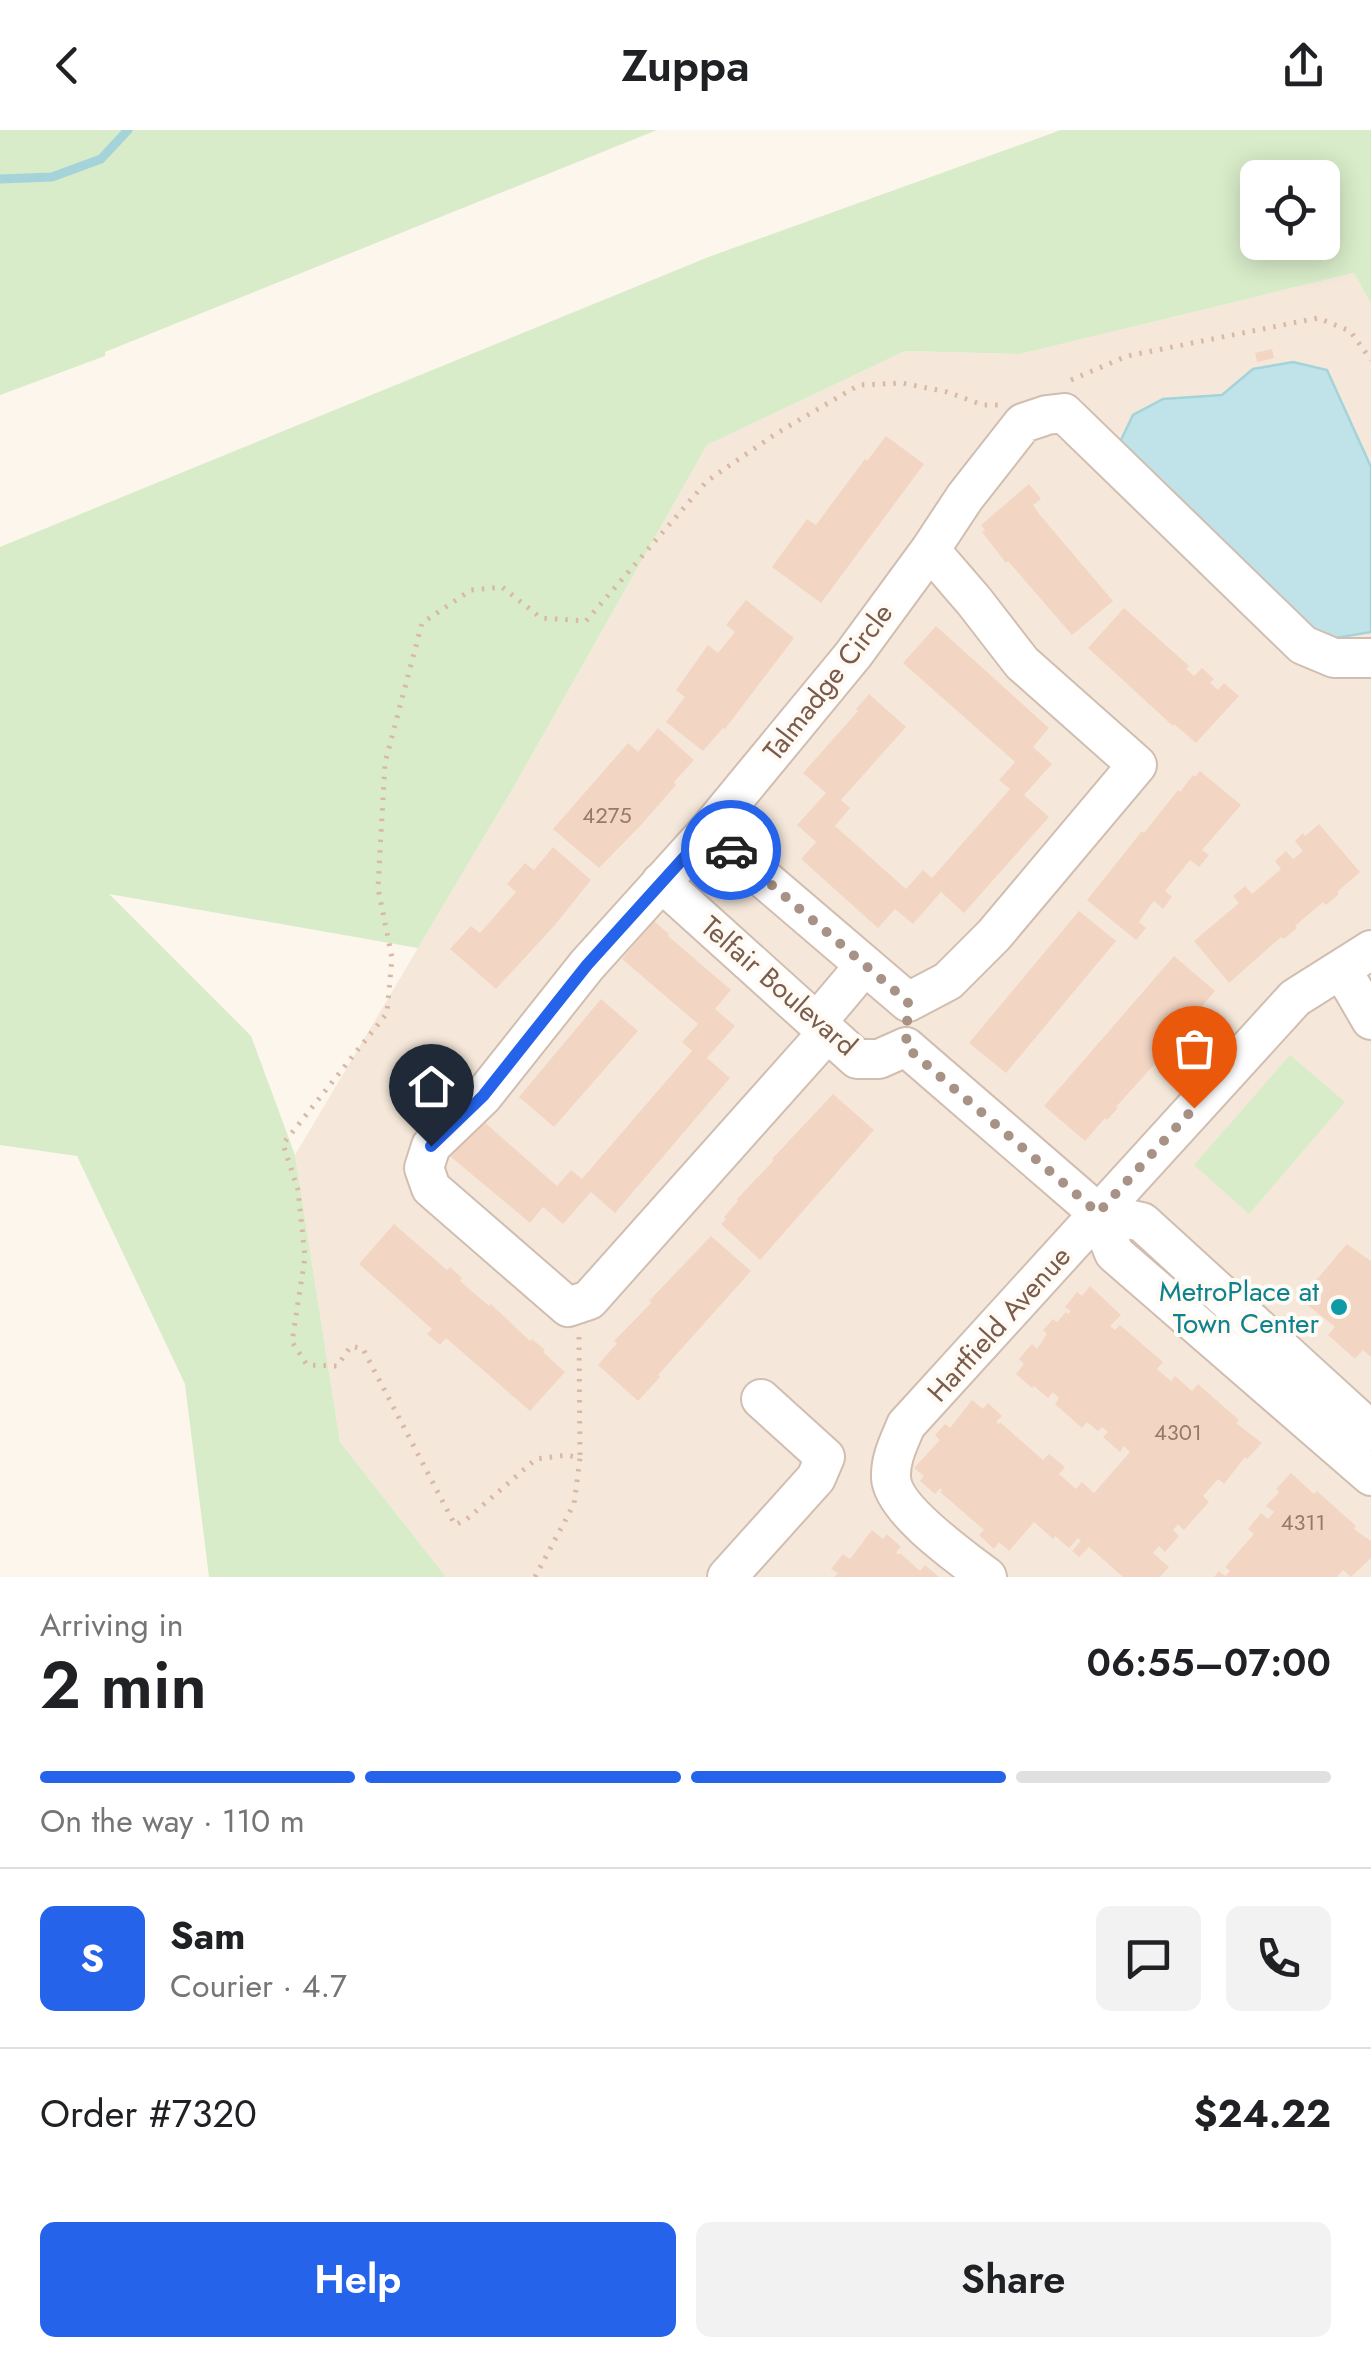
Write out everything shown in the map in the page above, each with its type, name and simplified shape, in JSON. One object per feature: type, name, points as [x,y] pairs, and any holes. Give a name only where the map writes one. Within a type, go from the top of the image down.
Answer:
[{"type":"street","name":"Talmadge Circle","points":[[578,1304],[568,1308],[431,1188],[424,1168],[431,1146],[483,1096],[587,965],[708,831],[853,655],[965,497],[1023,423],[1064,413],[1303,644],[1334,658],[1371,658]]},
{"type":"street","points":[[908,1002],[948,982],[994,935],[1137,765],[1022,662],[930,550]]},
{"type":"street","points":[[708,831],[908,1002]]},
{"type":"street","name":"Telfair Boulevard","points":[[661,882],[856,1060],[879,1060],[906,1047]]},
{"type":"street","points":[[1356,960],[1371,1020]]},
{"type":"street","name":"Hartfield Avenue","points":[[987,1577],[908,1511],[890,1481],[894,1456],[906,1425],[1295,998],[1356,960]]},
{"type":"street","points":[[578,1304],[589,1300],[823,1027],[865,965]]},
{"type":"street","points":[[908,1002],[906,1047],[1098,1213],[1114,1254],[1371,1476]]},
{"type":"street","points":[[1098,1213],[1142,1222],[1371,1431]]},
{"type":"street","points":[[1280,1397],[1302,1367]]},
{"type":"street","points":[[727,1577],[816,1478],[825,1457],[762,1400]]},
{"type":"path","points":[[1055,387],[1127,356],[1318,318],[1350,331],[1371,360]]},
{"type":"path","points":[[580,1458],[567,1455],[536,1459],[455,1525],[363,1349],[351,1346],[337,1366],[307,1364],[292,1342],[304,1257],[298,1190],[283,1144],[387,1013],[392,958],[378,888],[385,762],[422,623],[471,590],[502,587],[542,618],[586,621],[707,481],[776,433],[859,386],[902,383],[947,392],[982,405],[1002,405]]},
{"type":"path","points":[[535,1577],[574,1504],[580,1458],[578,1304]]},
{"type":"shaded area","points":[[1354,273],[1371,304],[1371,1577],[446,1577],[340,1442],[295,1155],[512,790],[707,445],[905,351],[1020,354]]},
{"type":"green space","points":[[0,130],[657,130],[105,352],[105,356],[0,395]]},
{"type":"green space","points":[[1061,130],[1371,130],[1371,304],[1354,273],[1020,354],[905,351],[707,445],[418,948],[109,894],[251,1036],[295,1155],[340,1442],[446,1577],[209,1577],[185,1384],[77,1156],[0,1145],[0,547],[711,256]]},
{"type":"green space","points":[[1290,1055],[1345,1102],[1249,1214],[1194,1165]]},
{"type":"water","points":[[1293,362],[1327,370],[1371,467],[1371,632],[1312,642],[1120,442],[1133,415],[1163,399],[1222,395],[1253,369]]},
{"type":"building","points":[[1272,349],[1274,358],[1257,362],[1255,353]]},
{"type":"building","points":[[886,436],[924,464],[821,603],[772,567],[807,519],[816,525]]},
{"type":"building","points":[[1029,484],[1041,499],[1033,505],[1040,515],[1113,601],[1072,635],[982,532],[985,530],[981,525]]},
{"type":"building","points":[[746,600],[794,638],[725,729],[703,751],[666,722],[685,697],[676,690],[708,645],[718,653],[735,632],[726,625]]},
{"type":"building","points":[[1124,608],[1189,666],[1186,669],[1194,676],[1202,668],[1214,679],[1210,683],[1218,690],[1224,683],[1239,696],[1196,743],[1088,648]]},
{"type":"building","points":[[936,626],[1049,728],[1033,747],[1052,764],[1024,795],[1049,817],[964,913],[941,892],[913,924],[895,909],[878,928],[801,859],[816,842],[797,825],[826,793],[803,773],[869,694],[906,727],[841,800],[850,808],[835,826],[906,889],[923,870],[932,878],[1010,789],[999,780],[1015,762],[903,663]]},
{"type":"building","points":[[658,728],[694,760],[641,825],[599,868],[553,829],[628,743],[638,752]]},
{"type":"building","points":[[1200,771],[1241,805],[1202,850],[1209,855],[1199,867],[1190,860],[1165,891],[1172,897],[1163,909],[1154,901],[1139,922],[1146,928],[1136,940],[1087,900],[1142,831]]},
{"type":"building","points":[[1319,824],[1360,872],[1339,894],[1326,905],[1323,902],[1229,983],[1194,941],[1239,903],[1233,896],[1245,886],[1252,894],[1281,869],[1275,861],[1286,851],[1293,859],[1303,851],[1295,841]]},
{"type":"building","points":[[553,847],[591,880],[496,989],[450,949],[471,926],[480,933],[516,892],[507,884],[525,863],[534,870]]},
{"type":"building","points":[[1079,911],[1116,941],[1006,1073],[969,1043]]},
{"type":"building","points":[[654,921],[731,990],[715,1009],[735,1026],[707,1058],[730,1078],[615,1213],[591,1192],[563,1224],[543,1207],[530,1223],[451,1157],[482,1120],[557,1186],[571,1170],[582,1179],[692,1051],[682,1042],[698,1024],[622,959]]},
{"type":"building","points":[[1174,956],[1215,991],[1188,1028],[1185,1025],[1118,1108],[1085,1141],[1044,1106]]},
{"type":"building","points":[[601,999],[638,1031],[554,1127],[519,1097]]},
{"type":"building","points":[[833,1094],[874,1130],[760,1260],[721,1224],[724,1217]]},
{"type":"building","points":[[394,1224],[447,1270],[450,1267],[462,1278],[460,1281],[545,1350],[565,1372],[530,1411],[446,1338],[440,1345],[427,1334],[432,1329],[359,1264]]},
{"type":"building","points":[[711,1236],[751,1271],[638,1401],[598,1365],[617,1343],[614,1341],[652,1302],[649,1301]]},
{"type":"building","name":"MetroPlace at Town Center","points":[[1347,1244],[1371,1261],[1371,1357],[1363,1350],[1355,1359],[1328,1335],[1335,1327],[1300,1299]]},
{"type":"building","points":[[1090,1286],[1121,1315],[1110,1326],[1115,1330],[1120,1325],[1163,1362],[1157,1369],[1171,1381],[1175,1376],[1192,1391],[1198,1384],[1262,1443],[1224,1484],[1218,1479],[1203,1496],[1209,1502],[1184,1530],[1178,1524],[1173,1530],[1179,1536],[1165,1552],[1159,1546],[1153,1553],[1169,1567],[1160,1577],[1123,1577],[1089,1547],[1079,1557],[1072,1551],[1081,1541],[1078,1538],[1069,1548],[1034,1522],[1009,1551],[999,1542],[994,1549],[979,1535],[984,1530],[940,1488],[935,1494],[920,1481],[924,1476],[914,1468],[940,1440],[935,1435],[945,1424],[950,1428],[972,1400],[983,1409],[988,1403],[1002,1416],[996,1422],[1043,1460],[1049,1454],[1065,1467],[1059,1474],[1076,1489],[1082,1482],[1094,1493],[1130,1452],[1124,1446],[1120,1452],[1103,1437],[1108,1432],[1102,1427],[1098,1431],[1087,1422],[1082,1428],[1055,1404],[1059,1398],[1053,1392],[1048,1398],[1016,1374],[1024,1364],[1019,1359],[1032,1344],[1037,1349],[1047,1334],[1043,1330],[1053,1319],[1057,1322],[1068,1314],[1071,1311],[1065,1307],[1077,1292],[1082,1296]]},
{"type":"building","points":[[1291,1473],[1314,1494],[1317,1491],[1371,1541],[1371,1558],[1351,1577],[1343,1570],[1337,1577],[1214,1577],[1219,1571],[1225,1576],[1230,1571],[1225,1567],[1254,1534],[1248,1529],[1261,1513],[1268,1519],[1274,1512],[1266,1506]]},
{"type":"building","points":[[872,1530],[883,1539],[887,1534],[901,1547],[896,1552],[920,1571],[925,1565],[939,1577],[834,1577],[838,1573],[831,1569],[843,1554],[850,1559]]},
{"type":"waterway","points":[[0,179],[52,177],[101,159],[128,130]]},
{"type":"way so far","points":[[731,850],[908,1002],[906,1047],[1098,1213],[1194,1108]]},
{"type":"place","name":"MetroPlace at Town Center","points":[[1339,1307]]},
{"type":"route","points":[[431,1146],[483,1096],[587,965],[708,831],[731,850]]}]
